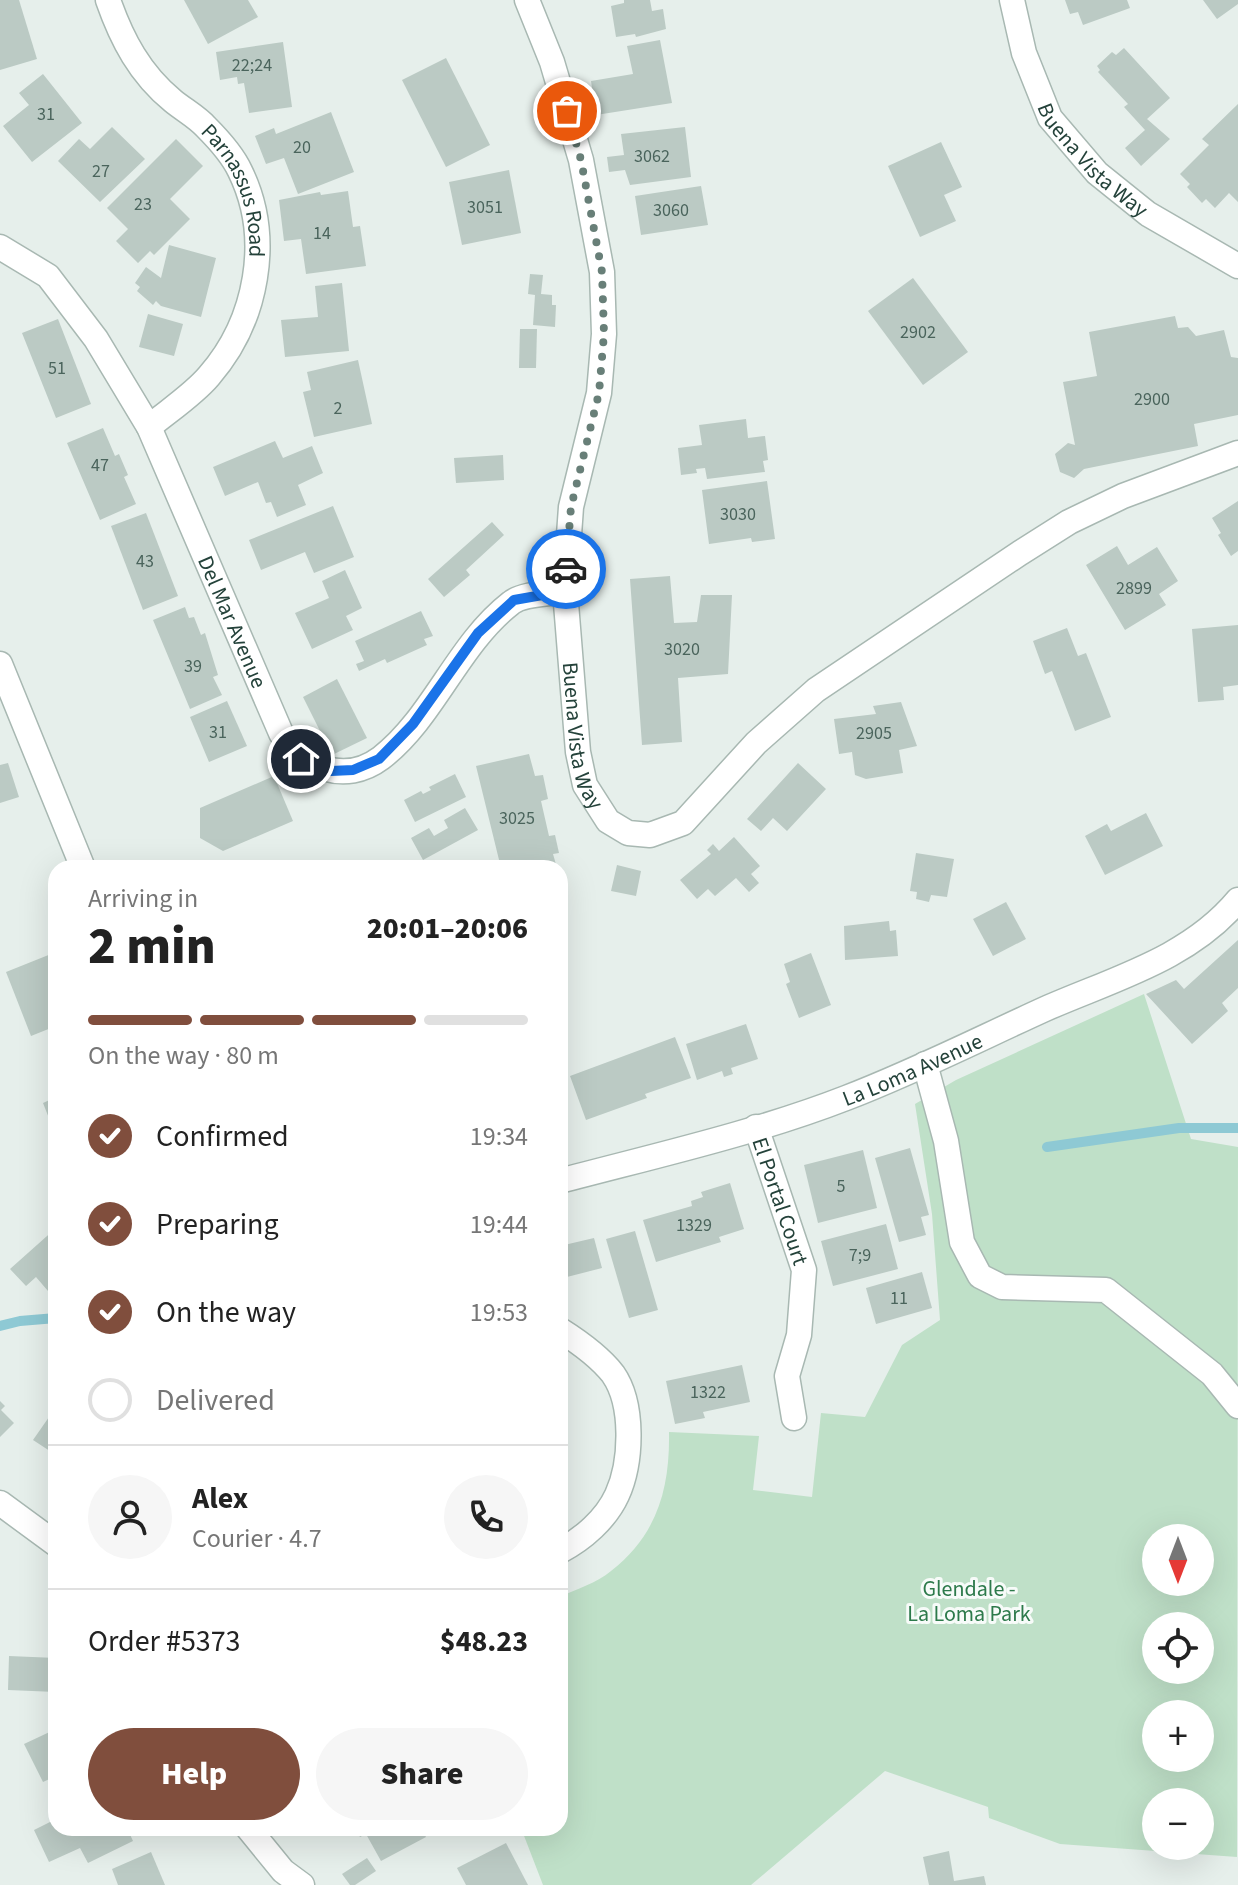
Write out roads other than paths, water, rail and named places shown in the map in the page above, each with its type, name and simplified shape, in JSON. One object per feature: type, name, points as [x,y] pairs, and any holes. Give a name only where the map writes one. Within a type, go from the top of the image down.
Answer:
[{"type":"street","name":"Parnassus Road","points":[[108,0],[118,29],[142,70],[171,100],[205,126],[240,169],[258,238],[257,271],[250,303],[233,341],[209,377],[149,427]]},
{"type":"street","name":"Buena Vista Way","points":[[527,0],[552,62],[581,160],[602,272],[604,334],[599,393],[571,507],[565,591],[572,697],[585,785],[608,821],[628,833],[650,835],[683,823],[756,743],[816,690],[1020,553],[1069,522],[1123,496],[1238,453]]},
{"type":"street","name":"Buena Vista Way","points":[[1012,0],[1024,53],[1050,118],[1059,129],[1097,173],[1148,214],[1238,266]]},
{"type":"street","name":"Del Mar Avenue","points":[[0,247],[48,276],[96,339],[149,427],[281,733],[301,759],[331,771],[353,770],[379,759],[413,724],[478,633],[514,600],[565,591]]},
{"type":"street","points":[[0,664],[80,860]]},
{"type":"street","name":"La Loma Avenue","points":[[568,1179],[756,1127],[844,1099],[1139,972],[1220,921],[1238,900]]},
{"type":"street","points":[[925,1064],[946,1141],[962,1242],[980,1276],[1002,1287],[1106,1290],[1212,1374],[1238,1406]]},
{"type":"street","name":"El Portal Court","points":[[756,1127],[804,1270],[799,1335],[787,1376],[794,1418]]},
{"type":"street","points":[[568,1335],[582,1343],[613,1375],[629,1416],[627,1458],[617,1496],[594,1528],[568,1546]]},
{"type":"street","points":[[0,1503],[48,1538]]},
{"type":"street","points":[[255,1836],[283,1871],[302,1885]]},
{"type":"waterway","points":[[1047,1147],[1179,1128],[1238,1128]]},
{"type":"waterway","points":[[0,1326],[48,1319]]},
{"type":"park label","name":"Glendale - La Loma Park","points":[[969,1600]]}]
